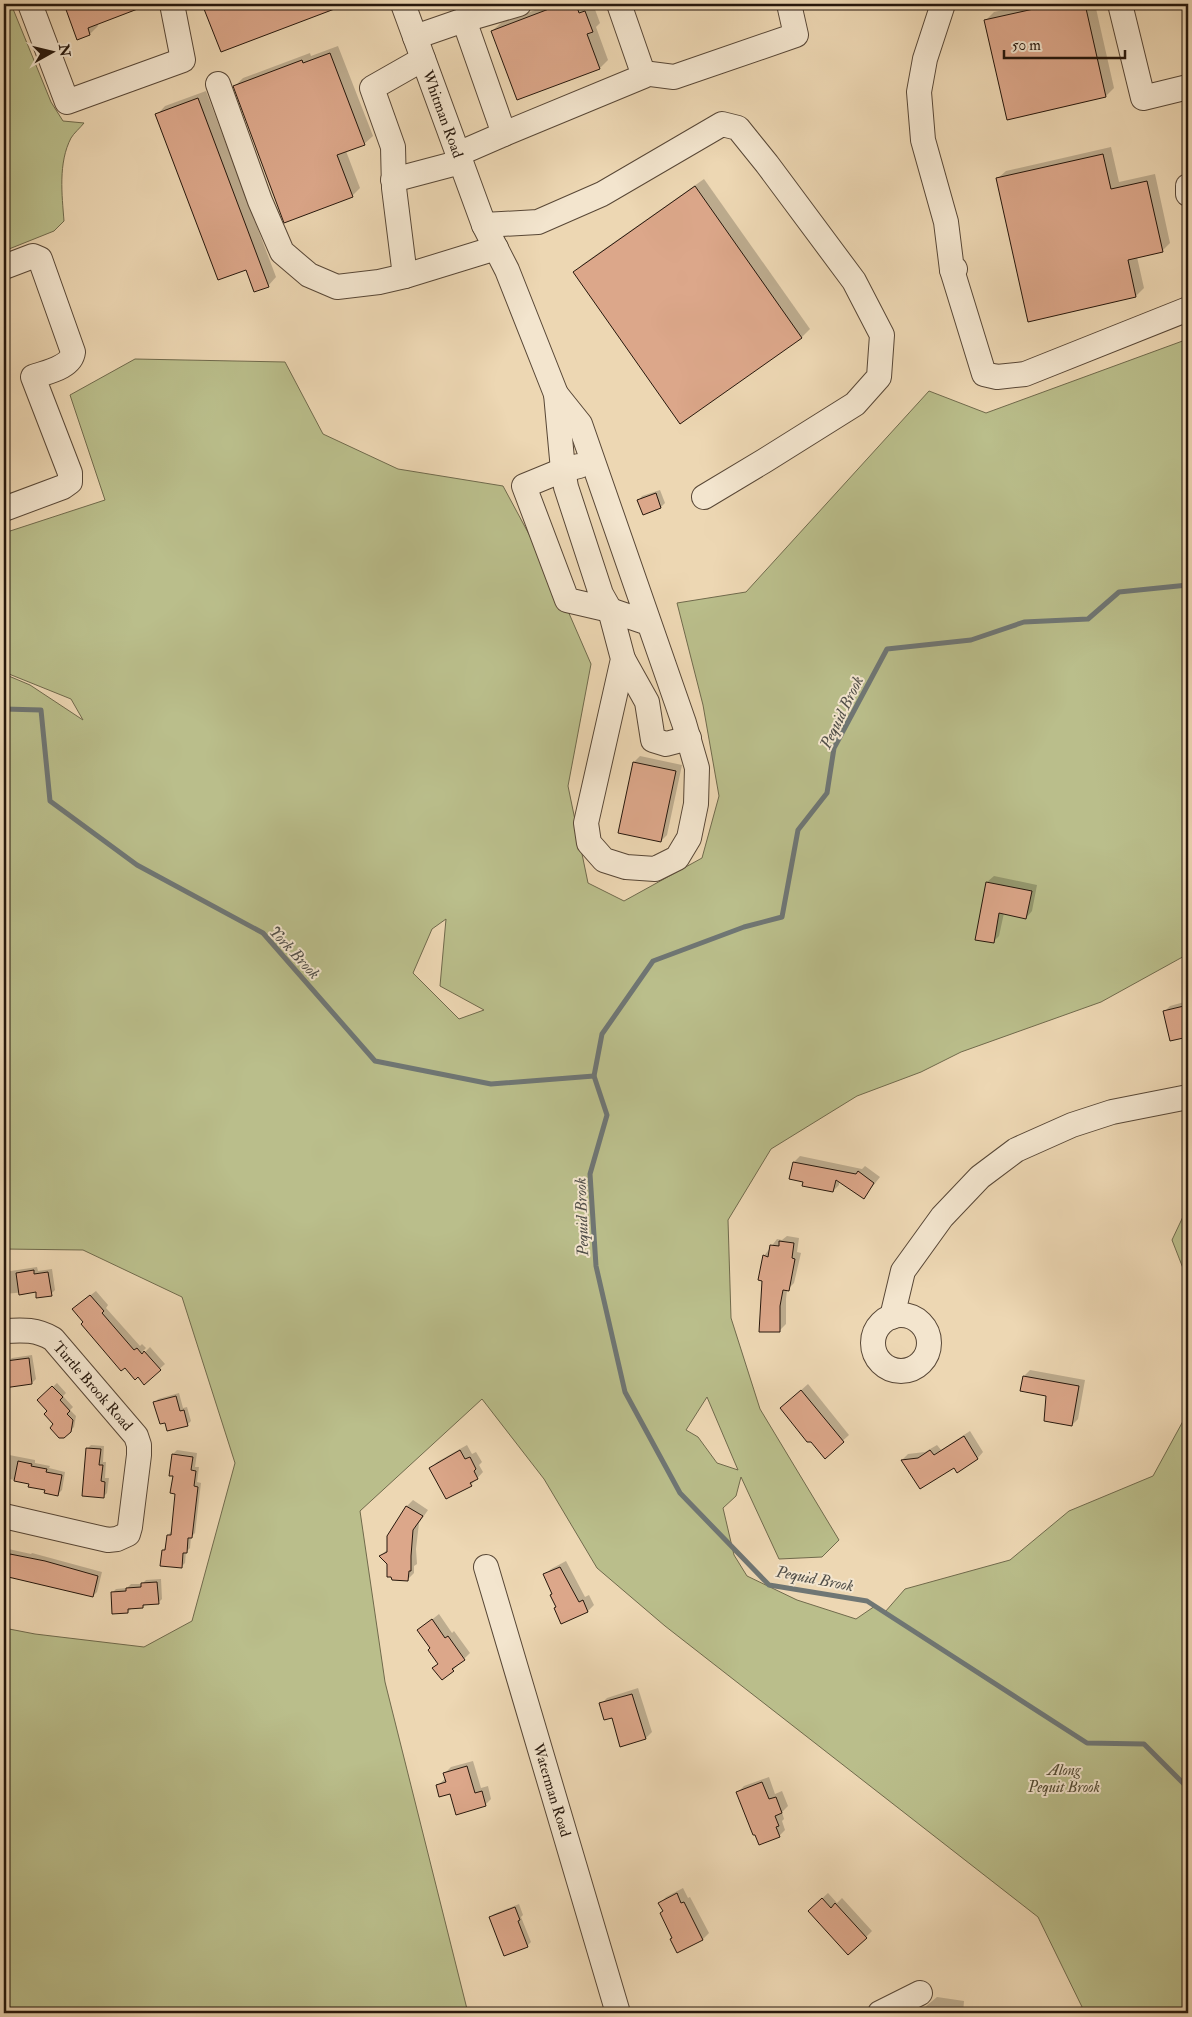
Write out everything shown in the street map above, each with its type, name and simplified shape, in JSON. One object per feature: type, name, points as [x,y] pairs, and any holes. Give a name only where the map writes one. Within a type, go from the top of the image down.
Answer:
[{"type":"street","points":[[30,4],[67,102],[183,60],[172,4]]},
{"type":"street","name":"Whitman Road","points":[[403,4],[484,225],[496,248],[556,394]]},
{"type":"street","points":[[415,37],[519,4]]},
{"type":"street","points":[[393,180],[459,158],[504,134],[644,76],[619,4]]},
{"type":"street","points":[[643,73],[674,77],[796,35],[789,4]]},
{"type":"street","points":[[943,4],[925,59],[919,92],[923,140],[946,222],[954,270],[984,374],[997,377],[1025,374],[1188,309]]},
{"type":"street","points":[[1120,4],[1144,98],[1188,87]]},
{"type":"street","points":[[464,20],[504,134]]},
{"type":"street","points":[[405,276],[393,180],[392,147],[372,88],[423,60]]},
{"type":"street","points":[[218,84],[260,201],[282,252],[309,274],[337,287],[380,282],[496,248]]},
{"type":"street","points":[[484,225],[538,222],[602,194],[722,124],[738,128],[744,135],[854,281],[882,335],[879,377],[855,404],[764,462],[704,497]]},
{"type":"street","points":[[1188,186],[1188,194]]},
{"type":"street","points":[[4,267],[33,256],[40,259],[74,352],[73,357],[67,364],[33,377],[70,473],[70,482],[63,487],[4,509]]},
{"type":"street","points":[[556,394],[580,424],[594,461],[648,623],[677,702],[697,768],[696,804],[689,838],[678,858],[655,869],[626,867],[604,860],[589,843],[586,823],[623,659]]},
{"type":"street","points":[[556,394],[566,487],[601,594],[610,610],[623,659],[647,702],[653,740],[666,744],[689,738]]},
{"type":"street","points":[[594,461],[564,470],[524,486],[567,600],[610,610],[648,623]]},
{"type":"street","points":[[647,702],[677,702]]},
{"type":"street","points":[[892,1317],[903,1271],[942,1217],[980,1176],[1016,1150],[1072,1125],[1112,1112],[1188,1098]]},
{"type":"street","name":"Turtle Brook Road","points":[[4,1331],[28,1329],[41,1332],[54,1339],[136,1436],[139,1445],[139,1455],[130,1527],[128,1534],[118,1539],[108,1540],[4,1516]]},
{"type":"street","name":"Waterman Road","points":[[486,1567],[618,2013]]},
{"type":"street","points":[[880,2013],[920,1993]]},
{"type":"green space","points":[[4,4],[11,4],[51,102],[63,121],[84,123],[71,138],[64,158],[62,201],[64,221],[54,231],[4,251]]},
{"type":"green space","name":"Along Pequit Brook","points":[[1188,339],[1188,954],[1101,1002],[961,1052],[921,1072],[857,1096],[771,1149],[728,1220],[731,1318],[760,1409],[839,1540],[822,1557],[779,1559],[741,1477],[736,1496],[723,1508],[734,1555],[747,1576],[797,1600],[856,1619],[875,1606],[885,1612],[905,1589],[1010,1560],[1069,1511],[1153,1476],[1188,1412],[1188,2013],[1085,2013],[1038,1917],[665,1626],[597,1568],[544,1479],[482,1399],[360,1511],[385,1682],[468,2013],[4,2013],[4,1628],[35,1634],[144,1647],[192,1621],[235,1463],[182,1297],[83,1250],[4,1249],[4,674],[30,685],[83,720],[71,699],[4,672],[4,533],[105,500],[70,395],[135,359],[285,362],[323,434],[398,469],[503,486],[558,588],[591,664],[568,786],[588,883],[624,901],[702,858],[719,796],[703,705],[677,603],[746,592],[929,391],[986,413]],"holes":[[[446,919],[440,986],[484,1010],[459,1019],[413,973],[432,929]],[[707,1397],[738,1470],[717,1463],[698,1437],[686,1430]]]},
{"type":"green space","points":[[1188,1206],[1188,1281],[1172,1240]]},
{"type":"building","points":[[64,4],[148,5],[88,28],[90,35],[77,40]]},
{"type":"building","points":[[202,4],[344,4],[345,5],[221,52]]},
{"type":"building","points":[[562,4],[576,4],[579,13],[585,11],[593,32],[587,34],[600,69],[517,100],[491,31]]},
{"type":"building","points":[[1056,4],[1085,4],[1106,97],[1007,120],[984,20]]},
{"type":"building","points":[[330,53],[365,145],[337,155],[353,197],[284,223],[233,86],[302,60],[303,63]]},
{"type":"building","points":[[198,98],[269,287],[254,292],[246,270],[218,280],[155,114]]},
{"type":"building","points":[[1103,154],[1111,189],[1147,181],[1163,252],[1128,260],[1136,297],[1028,322],[996,178]]},
{"type":"building","points":[[695,186],[802,338],[680,424],[573,272]]},
{"type":"building","points":[[656,493],[661,508],[643,515],[637,500]]},
{"type":"building","points":[[633,762],[676,771],[661,842],[618,833]]},
{"type":"building","points":[[986,882],[1032,891],[1026,919],[999,913],[994,943],[975,940]]},
{"type":"building","points":[[1188,1005],[1188,1037],[1170,1041],[1163,1011]]},
{"type":"building","points":[[793,1162],[856,1174],[858,1171],[874,1183],[864,1199],[836,1180],[833,1192],[802,1186],[803,1182],[789,1179]]},
{"type":"building","points":[[779,1241],[794,1243],[792,1258],[795,1259],[789,1291],[783,1290],[780,1306],[780,1332],[759,1332],[762,1281],[758,1280],[763,1255],[768,1257],[770,1245],[779,1246]]},
{"type":"building","points":[[34,1270],[34,1274],[48,1272],[52,1296],[36,1298],[36,1292],[19,1295],[16,1273]]},
{"type":"building","points":[[90,1295],[104,1311],[102,1313],[134,1350],[137,1348],[142,1354],[144,1351],[161,1370],[144,1385],[138,1377],[135,1380],[125,1368],[121,1371],[81,1324],[83,1322],[72,1309]]},
{"type":"building","points":[[29,1358],[32,1384],[4,1388],[6,1361]]},
{"type":"building","points":[[1023,1376],[1079,1386],[1072,1426],[1044,1421],[1046,1396],[1020,1391]]},
{"type":"building","points":[[52,1386],[63,1397],[60,1400],[70,1411],[67,1414],[73,1420],[71,1432],[64,1438],[59,1438],[50,1428],[53,1424],[44,1414],[47,1411],[37,1400]]},
{"type":"building","points":[[801,1390],[844,1442],[825,1459],[811,1442],[807,1442],[780,1408]]},
{"type":"building","points":[[176,1396],[180,1411],[184,1410],[188,1426],[167,1431],[165,1423],[160,1424],[153,1402]]},
{"type":"building","points":[[964,1436],[978,1459],[957,1473],[954,1468],[920,1489],[901,1460],[918,1458],[930,1450],[934,1455]]},
{"type":"building","points":[[86,1448],[101,1449],[99,1465],[103,1465],[101,1481],[105,1482],[104,1498],[82,1496]]},
{"type":"building","points":[[460,1450],[465,1459],[470,1457],[476,1469],[474,1471],[478,1479],[470,1483],[472,1486],[446,1499],[429,1468]]},
{"type":"building","points":[[172,1454],[193,1457],[191,1470],[196,1471],[194,1486],[198,1487],[192,1538],[188,1538],[187,1553],[183,1553],[182,1568],[160,1566],[162,1550],[165,1550],[167,1535],[171,1535],[175,1494],[170,1493],[173,1476],[169,1476]]},
{"type":"building","points":[[18,1461],[47,1469],[46,1472],[62,1475],[58,1496],[44,1493],[45,1490],[28,1487],[29,1484],[14,1481]]},
{"type":"building","points":[[406,1506],[423,1516],[413,1530],[411,1571],[409,1571],[408,1581],[392,1580],[391,1577],[387,1577],[387,1564],[379,1556],[387,1552],[387,1536]]},
{"type":"building","points":[[10,1554],[45,1561],[98,1576],[93,1597],[4,1576]]},
{"type":"building","points":[[560,1567],[579,1602],[583,1600],[588,1612],[561,1624],[550,1595],[552,1594],[543,1574]]},
{"type":"building","points":[[157,1582],[159,1604],[143,1605],[143,1608],[128,1609],[128,1613],[112,1614],[111,1592],[141,1587],[141,1583]]},
{"type":"building","points":[[432,1619],[445,1638],[448,1636],[465,1660],[452,1669],[454,1671],[442,1680],[432,1668],[438,1664],[428,1650],[430,1648],[417,1630]]},
{"type":"building","points":[[632,1694],[646,1739],[620,1747],[612,1718],[604,1720],[599,1703]]},
{"type":"building","points":[[467,1766],[475,1793],[482,1791],[486,1806],[456,1815],[450,1794],[439,1797],[436,1785],[446,1782],[443,1773]]},
{"type":"building","points":[[762,1782],[769,1799],[776,1797],[782,1813],[775,1816],[779,1826],[776,1827],[780,1837],[759,1845],[755,1835],[753,1835],[736,1792]]},
{"type":"building","points":[[677,1893],[681,1903],[684,1902],[703,1940],[677,1953],[660,1913],[663,1911],[658,1903]]},
{"type":"building","points":[[822,1898],[831,1908],[835,1903],[867,1938],[848,1955],[808,1911]]},
{"type":"building","points":[[515,1907],[528,1947],[504,1956],[489,1917]]},
{"type":"waterway","name":"Pequid Brook","points":[[1188,585],[1119,592],[1088,619],[1024,622],[971,640],[887,649],[834,748],[827,793],[798,830],[782,917],[744,927],[653,961],[602,1034],[594,1076],[607,1115],[590,1174],[596,1266],[625,1392],[680,1493],[769,1585],[867,1601],[1087,1743],[1144,1744],[1188,1788]]},
{"type":"waterway","name":"York Brook","points":[[4,709],[41,710],[50,801],[137,865],[263,933],[375,1061],[491,1084],[594,1076]]}]
